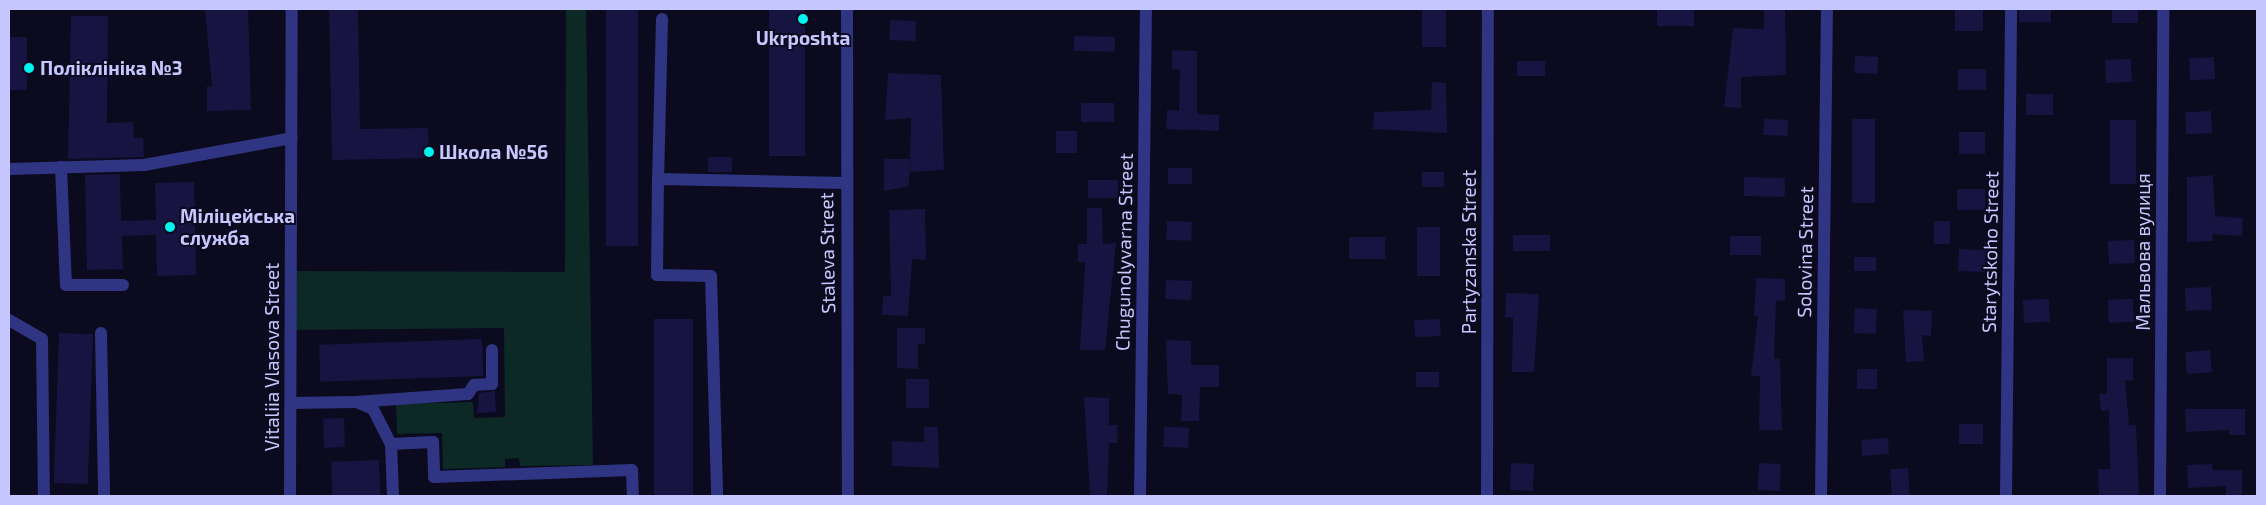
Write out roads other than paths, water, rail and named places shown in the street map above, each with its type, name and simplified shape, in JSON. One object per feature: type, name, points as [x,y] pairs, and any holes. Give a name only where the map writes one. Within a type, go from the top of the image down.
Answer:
[{"type":"street","name":"Vitaliia Vlasova Street","points":[[290,496],[292,9]]},
{"type":"street","name":"Staleva Street","points":[[847,9],[845,183],[848,496]]},
{"type":"street","name":"Chugunolyvarna Street","points":[[1140,496],[1146,9]]},
{"type":"street","name":"Partyzanska Street","points":[[1487,496],[1488,9]]},
{"type":"street","name":"Solovina Street","points":[[1821,496],[1827,9]]},
{"type":"street","name":"Starytskoho Street","points":[[2006,496],[2011,9]]},
{"type":"street","name":"Мальвова вулиця","points":[[2160,496],[2163,9]]},
{"type":"street","points":[[662,19],[657,275],[711,276],[717,496]]},
{"type":"street","points":[[9,169],[144,165],[292,138]]},
{"type":"street","points":[[61,167],[66,285],[123,285]]},
{"type":"street","points":[[658,179],[845,183]]},
{"type":"street","points":[[9,320],[42,339],[44,496]]},
{"type":"street","points":[[101,333],[104,496]]},
{"type":"street","points":[[291,403],[356,402],[468,394],[474,385],[492,384],[492,350]]},
{"type":"street","points":[[356,402],[373,409],[391,444],[393,496]]},
{"type":"street","points":[[391,444],[433,442],[434,477],[632,470],[633,496]]},
{"type":"place","name":"Ukrposhta","points":[[803,19]]},
{"type":"place","name":"Поліклініка №3","points":[[29,68]]},
{"type":"place","name":"Школа №56","points":[[429,152]]},
{"type":"place","name":"Міліцейська служба","points":[[170,227]]}]
